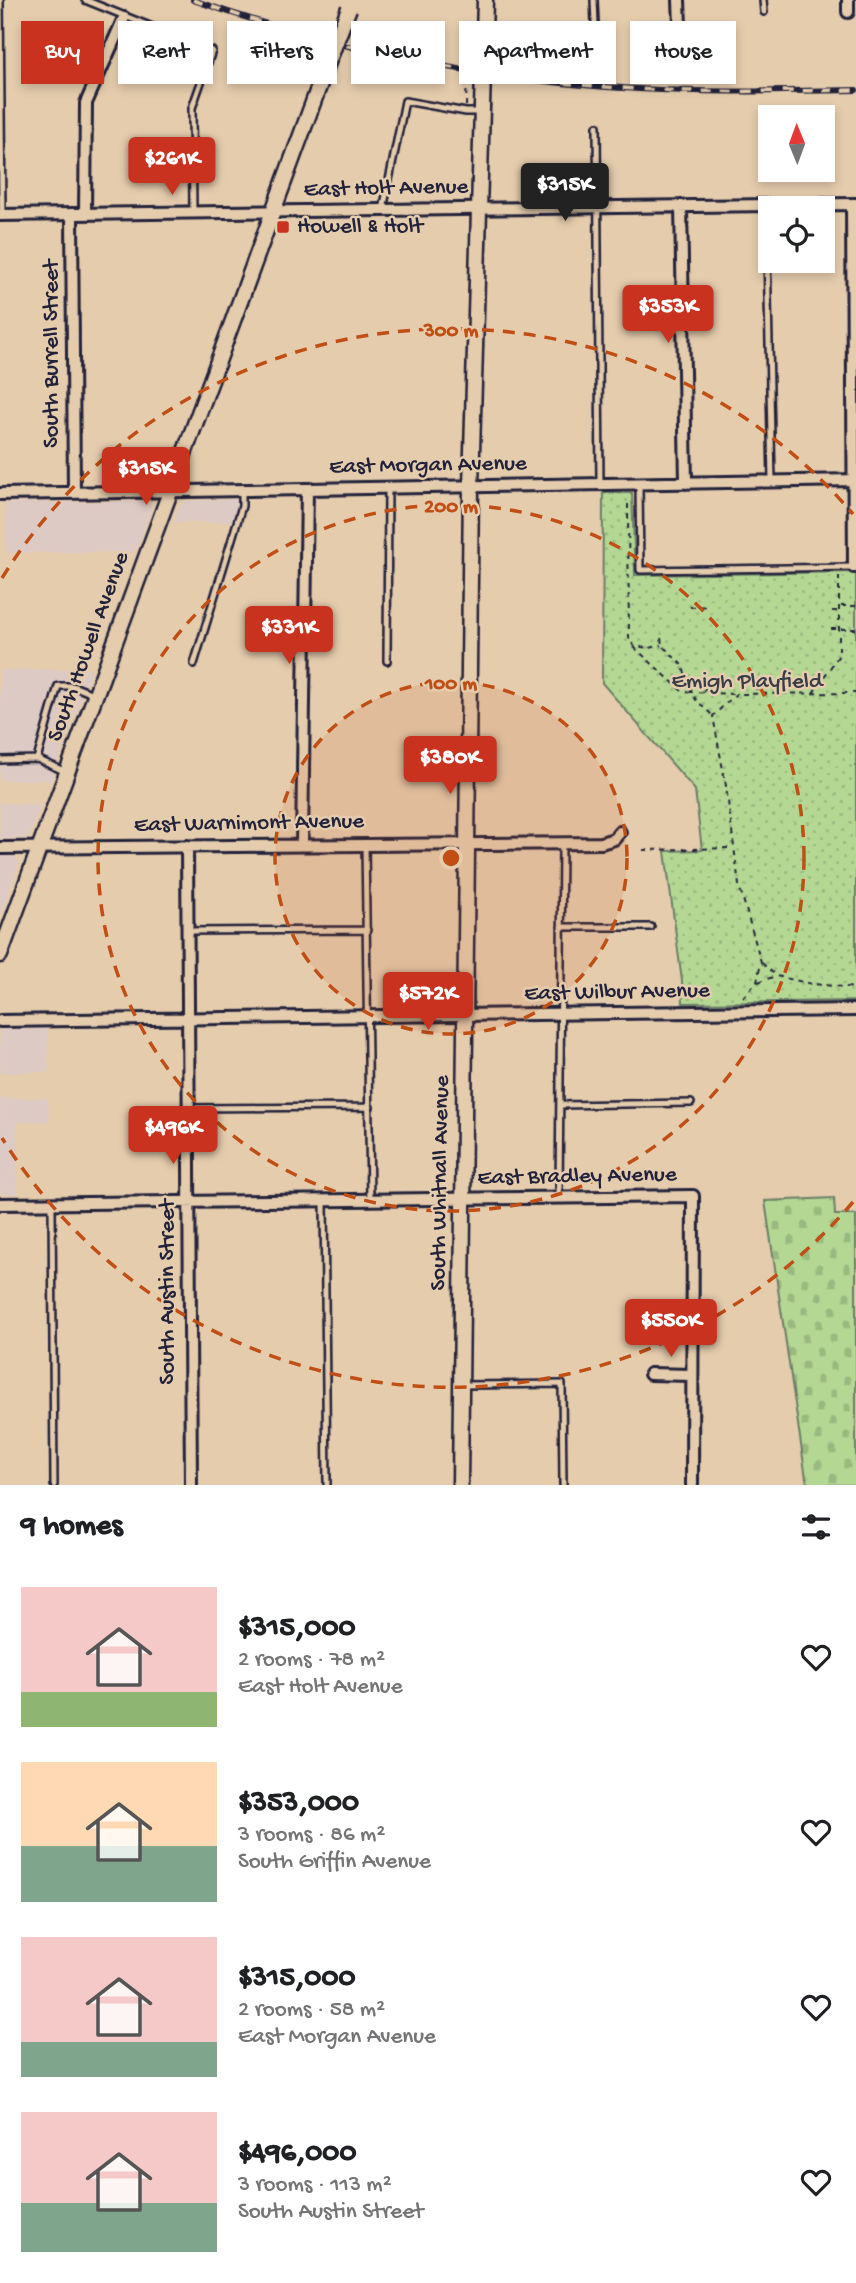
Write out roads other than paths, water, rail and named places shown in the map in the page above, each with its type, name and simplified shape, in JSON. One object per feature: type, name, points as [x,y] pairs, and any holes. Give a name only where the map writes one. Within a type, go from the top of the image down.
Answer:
[{"type":"street","name":"South Whitnall Avenue","points":[[460,1485],[471,486],[485,0]]},
{"type":"street","points":[[679,0],[680,21]]},
{"type":"street","name":"South Howell Avenue","points":[[0,955],[350,4]]},
{"type":"street","points":[[85,214],[86,103],[124,18]]},
{"type":"street","name":"East Holt Avenue","points":[[835,204],[854,204]]},
{"type":"street","points":[[854,204],[855,567]]},
{"type":"street","name":"East Holt Avenue","points":[[1,215],[758,205]]},
{"type":"street","points":[[681,206],[686,483]]},
{"type":"street","name":"South Burrell Street","points":[[72,214],[74,492]]},
{"type":"street","name":"East Morgan Avenue","points":[[0,494],[855,480]]},
{"type":"street","points":[[302,844],[307,489]]},
{"type":"street","name":"East Warnimont Avenue","points":[[0,848],[467,842],[562,844],[608,842],[620,832]]},
{"type":"street","name":"South Austin Street","points":[[187,846],[191,1485]]},
{"type":"street","name":"East Wilbur Avenue","points":[[0,1021],[856,1010]]},
{"type":"street","name":"East Bradley Avenue","points":[[0,1204],[693,1196],[691,1375]]},
{"type":"street","points":[[650,1374],[691,1375],[692,1485]]},
{"type":"lane","points":[[0,0],[1,215]]},
{"type":"lane","points":[[85,0],[124,18],[212,51],[192,108],[193,212]]},
{"type":"lane","points":[[594,0],[595,21]]},
{"type":"lane","points":[[764,0],[764,12]]},
{"type":"lane","points":[[383,210],[405,101],[466,112],[482,109]]},
{"type":"lane","points":[[597,126],[600,484]]},
{"type":"lane","points":[[767,273],[772,481]]},
{"type":"lane","points":[[639,483],[640,570],[855,567]]},
{"type":"lane","points":[[387,661],[388,487]]},
{"type":"lane","points":[[194,664],[242,506],[242,490]]},
{"type":"lane","points":[[37,759],[58,686],[73,686],[96,695]]},
{"type":"lane","points":[[0,760],[37,759],[67,772]]},
{"type":"lane","points":[[365,844],[370,1200]]},
{"type":"lane","points":[[559,1198],[562,844]]},
{"type":"lane","points":[[561,928],[651,927]]},
{"type":"lane","points":[[187,932],[367,930]]},
{"type":"lane","points":[[560,1105],[691,1103]]},
{"type":"lane","points":[[188,1108],[370,1107]]},
{"type":"lane","points":[[324,1200],[327,1485]]},
{"type":"lane","points":[[52,1204],[54,1485]]},
{"type":"lane","points":[[461,1385],[562,1384],[563,1485]]},
{"type":"railway","points":[[193,0],[247,18],[357,48],[469,71],[525,79],[666,90],[856,90]]},
{"type":"place","name":"Howell & Holt","points":[[283,227]]},
{"type":"park label","name":"Emigh Playfield","points":[[747,682]]}]
